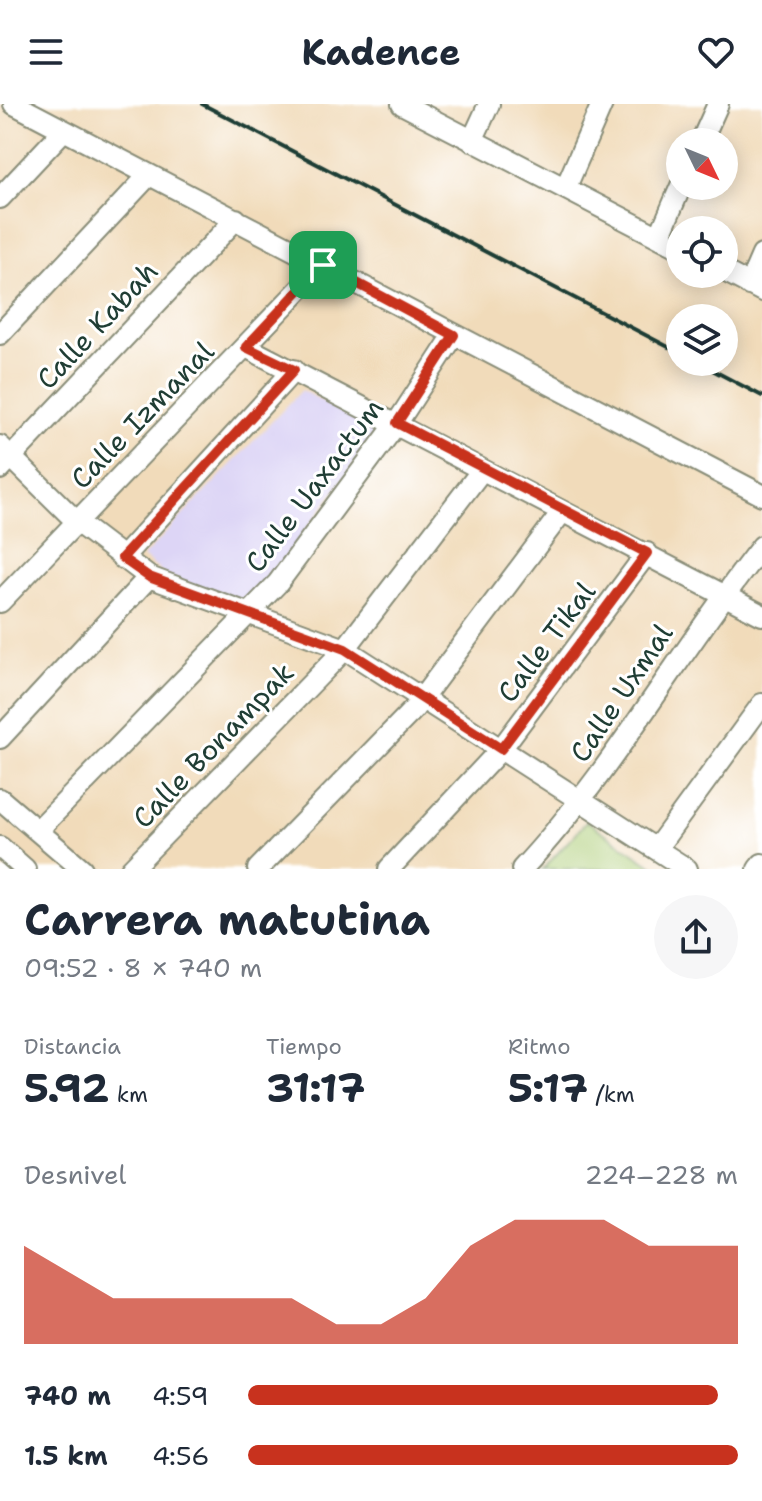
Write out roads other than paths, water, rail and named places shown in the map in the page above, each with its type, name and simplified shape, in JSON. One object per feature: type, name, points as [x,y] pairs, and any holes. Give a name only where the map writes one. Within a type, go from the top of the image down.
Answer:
[{"type":"street","points":[[14,104],[762,495]]},
{"type":"street","points":[[402,104],[666,241]]},
{"type":"street","points":[[472,141],[489,104]]},
{"type":"street","points":[[566,187],[602,104]]},
{"type":"street","points":[[707,128],[718,104]]},
{"type":"street","points":[[0,198],[63,131]]},
{"type":"street","points":[[0,334],[149,175]]},
{"type":"street","points":[[659,237],[675,200]]},
{"type":"street","name":"Calle Kabah","points":[[4,458],[236,219]]},
{"type":"street","points":[[738,278],[756,288],[762,255]]},
{"type":"street","name":"Calle Izmanal","points":[[0,602],[323,265]]},
{"type":"street","name":"Calle Uaxactum","points":[[38,830],[278,583],[397,423],[454,335]]},
{"type":"street","points":[[246,347],[762,615]]},
{"type":"street","points":[[122,558],[294,370]]},
{"type":"street","points":[[4,458],[78,523],[149,577],[345,649],[424,696],[687,869]]},
{"type":"street","name":"Calle Bonampak","points":[[131,869],[345,649],[482,470]]},
{"type":"street","points":[[258,869],[424,696],[562,512]]},
{"type":"street","name":"Calle Uxmal","points":[[522,869],[581,801],[723,595],[762,546]]},
{"type":"street","name":"Calle Tikal","points":[[389,869],[501,749],[647,553]]},
{"type":"street","points":[[0,738],[149,577]]},
{"type":"street","points":[[656,849],[762,704]]},
{"type":"street","points":[[0,799],[82,869]]},
{"type":"street","points":[[0,847],[25,869]]},
{"type":"street","points":[[758,869],[762,864]]},
{"type":"railway","points":[[202,104],[666,346]]},
{"type":"railway","points":[[724,376],[762,396]]}]
